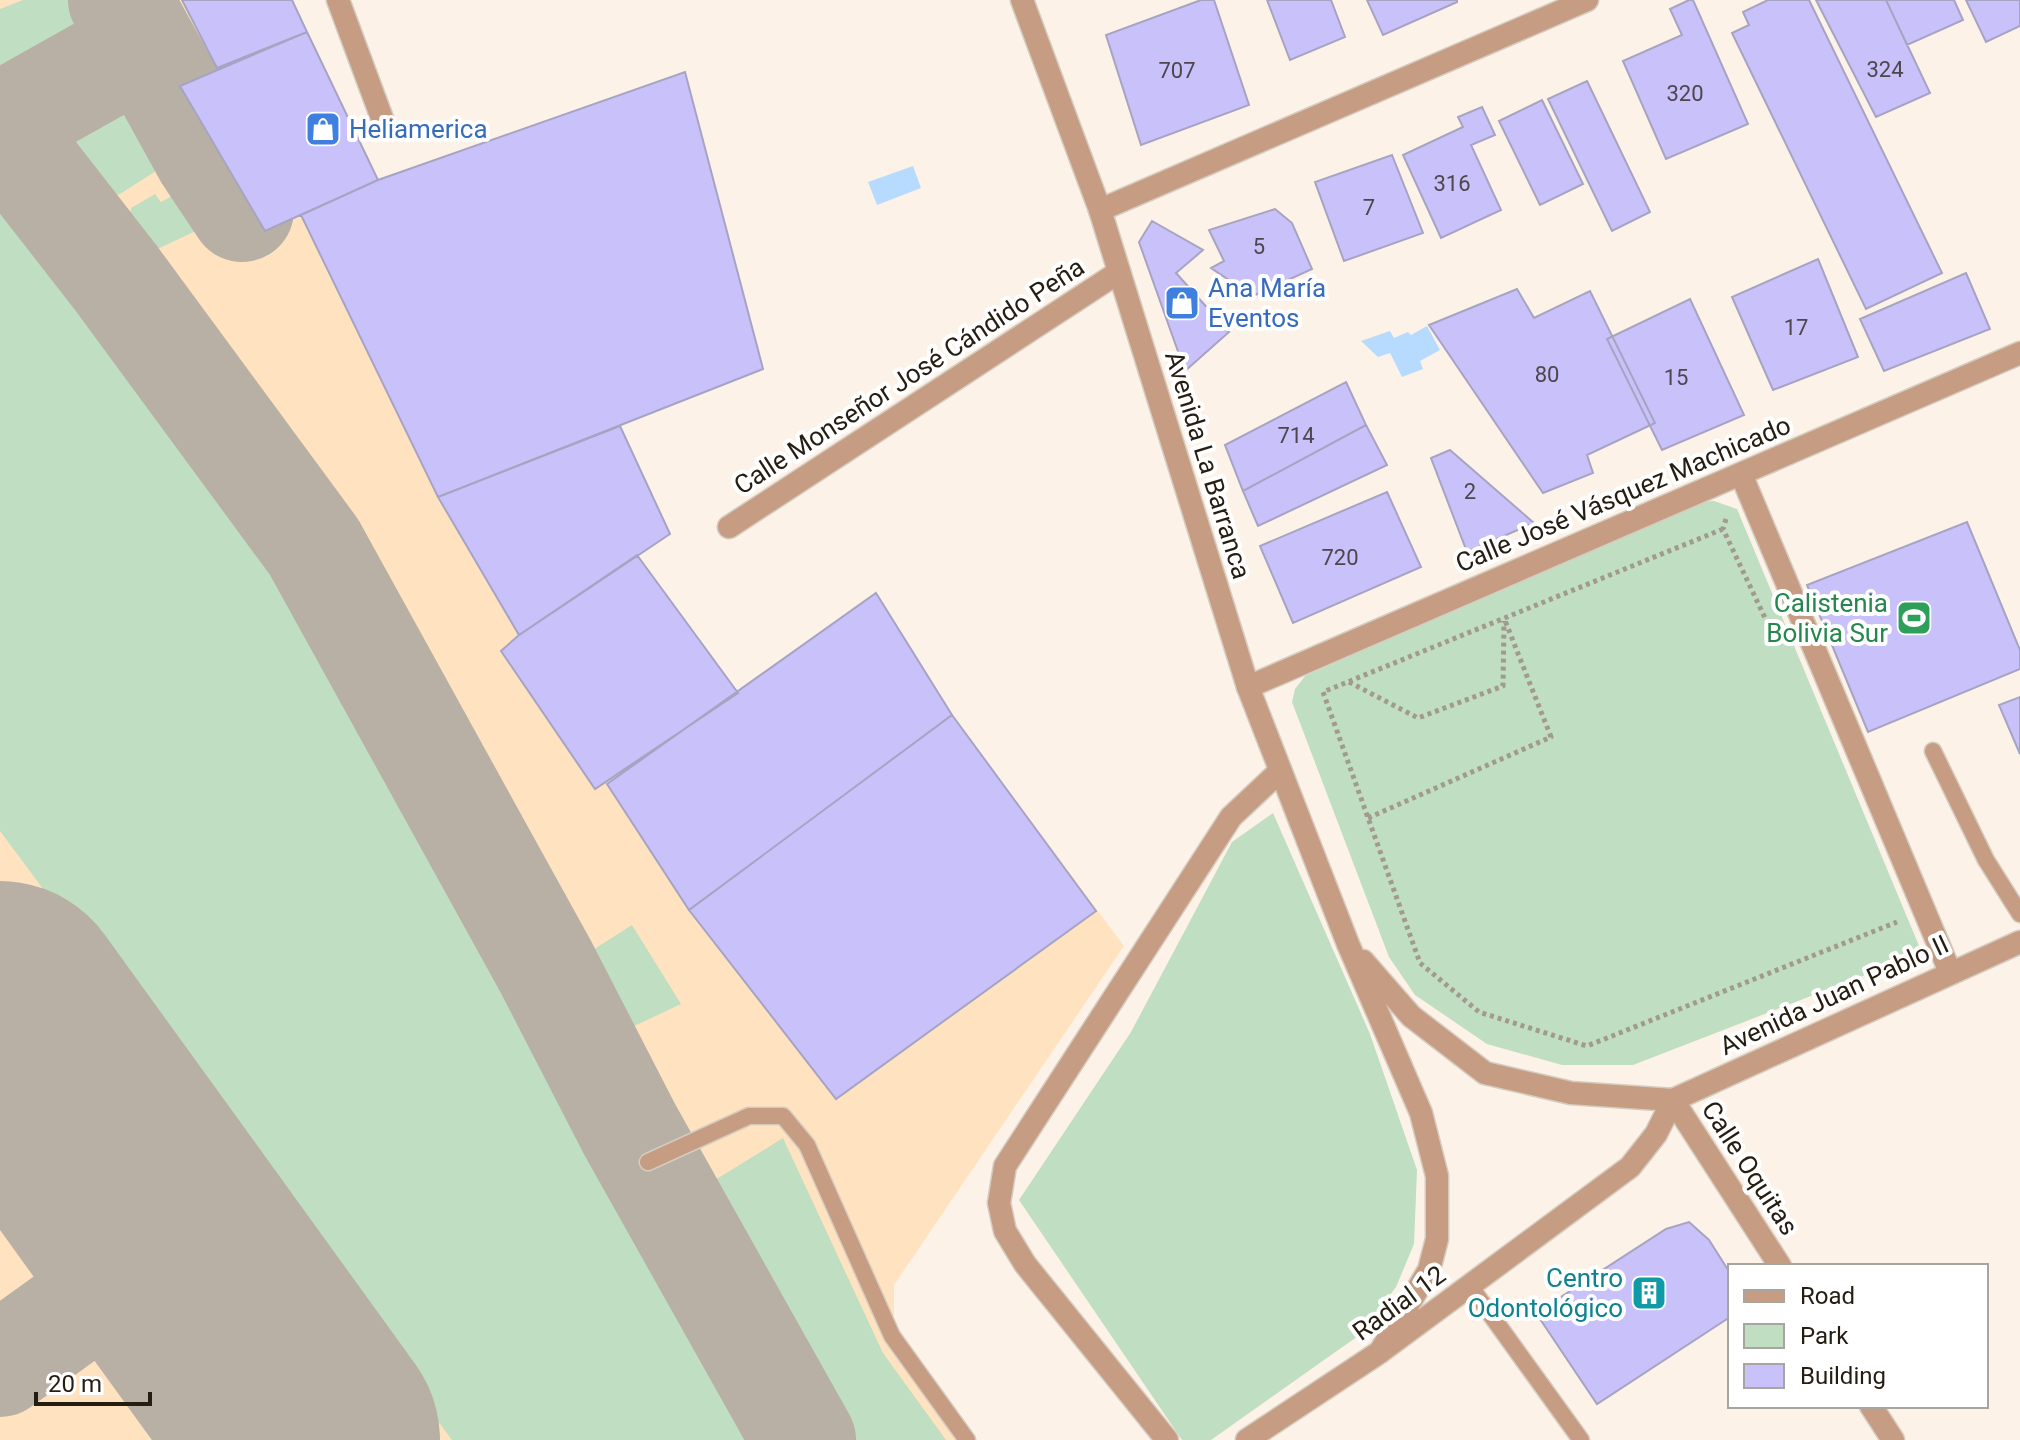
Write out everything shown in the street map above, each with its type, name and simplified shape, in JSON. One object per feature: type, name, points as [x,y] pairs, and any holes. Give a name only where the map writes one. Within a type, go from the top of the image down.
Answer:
[{"type":"street","points":[[338,0],[386,129]]},
{"type":"street","name":"Avenida La Barranca","points":[[1022,0],[1100,210],[1248,687],[1348,944],[1421,1113],[1437,1176],[1437,1239],[1429,1270],[1380,1352]]},
{"type":"street","points":[[1100,210],[1587,0]]},
{"type":"street","name":"Calle Monseñor José Cándido Peña","points":[[729,527],[1119,272]]},
{"type":"street","name":"Calle José Vásquez Machicado","points":[[1248,687],[2020,353]]},
{"type":"street","points":[[1741,474],[1950,972]]},
{"type":"street","points":[[1167,1440],[1025,1264],[1005,1231],[999,1203],[1005,1166],[1231,817],[1280,771]]},
{"type":"street","name":"Avenida Juan Pablo II","points":[[1673,1100],[2020,942]]},
{"type":"street","name":"Avenida La Barranca","points":[[1348,944],[1411,1016],[1485,1073],[1571,1093],[1673,1100]]},
{"type":"street","name":"Calle Oquitas","points":[[1673,1100],[1779,1264]]},
{"type":"street","name":"Radial 12","points":[[1247,1440],[1380,1352],[1630,1167],[1656,1134],[1673,1100]]},
{"type":"street","points":[[1872,1408],[1893,1440]]},
{"type":"lane","points":[[1933,751],[1986,860],[2020,914]]},
{"type":"lane","points":[[648,1162],[749,1116],[783,1116],[807,1145],[892,1336],[967,1440]]},
{"type":"lane","points":[[1470,1286],[1581,1440]]},
{"type":"path","points":[[1770,630],[1723,529],[1323,692],[1420,963],[1479,1012],[1587,1046],[1907,918]]},
{"type":"path","points":[[1348,682],[1418,718],[1503,686],[1504,618]]},
{"type":"path","points":[[1368,818],[1551,737],[1504,618]]},
{"type":"shaded area","points":[[0,0],[292,0],[378,180],[685,72],[763,369],[620,426],[670,534],[638,556],[738,692],[876,593],[952,715],[1124,946],[894,1285],[894,1328],[977,1440],[0,1440]]},
{"type":"green space","points":[[23,0],[96,0],[124,42],[16,96],[0,73],[0,9]]},
{"type":"green space","points":[[141,73],[186,152],[120,194],[92,202],[40,122]]},
{"type":"green space","points":[[211,174],[236,212],[147,254],[129,230],[131,208],[155,194],[161,202]]},
{"type":"green space","points":[[0,185],[209,465],[317,621],[358,703],[766,1440],[452,1440],[0,831]]},
{"type":"green space","points":[[1714,501],[1737,509],[1922,953],[1633,1065],[1562,1065],[1487,1044],[1415,995],[1389,957],[1292,702],[1295,689],[1305,676],[1696,502]]},
{"type":"green space","points":[[1273,813],[1370,1034],[1417,1170],[1414,1244],[1396,1287],[1358,1336],[1211,1440],[1182,1440],[1019,1200],[1131,1032],[1232,842]]},
{"type":"green space","points":[[632,925],[681,1004],[609,1038],[569,965]]},
{"type":"green space","points":[[783,1138],[883,1353],[946,1440],[843,1440],[702,1188]]},
{"type":"water","points":[[913,166],[921,188],[877,205],[868,182]]},
{"type":"water","points":[[1427,326],[1440,350],[1420,361],[1423,369],[1402,377],[1390,353],[1378,357],[1361,341],[1390,331],[1394,338],[1408,332],[1411,335]]},
{"type":"building","points":[[182,0],[292,0],[307,32],[217,68]]},
{"type":"building","points":[[1201,0],[1214,0],[1249,105],[1141,145],[1106,35]]},
{"type":"building","points":[[1267,0],[1331,0],[1345,37],[1290,60]]},
{"type":"building","points":[[1367,0],[1457,0],[1457,2],[1383,35]]},
{"type":"building","points":[[1693,0],[1748,124],[1666,159],[1623,61],[1682,35],[1670,9]]},
{"type":"building","points":[[1768,0],[1809,0],[1942,273],[1866,309],[1732,33],[1749,25],[1743,12]]},
{"type":"building","points":[[1816,0],[1886,0],[1930,93],[1876,117]]},
{"type":"building","points":[[1886,0],[1954,0],[1963,20],[1907,45]]},
{"type":"building","points":[[1966,0],[2020,0],[2020,26],[1986,42]]},
{"type":"building","points":[[307,32],[378,180],[265,231],[180,86]]},
{"type":"building","points":[[685,72],[763,369],[438,497],[301,215],[378,180]]},
{"type":"building","points":[[1587,81],[1650,212],[1612,231],[1548,99]]},
{"type":"building","points":[[1542,100],[1583,184],[1540,205],[1499,121]]},
{"type":"building","points":[[1482,107],[1495,135],[1471,145],[1501,210],[1441,238],[1403,155],[1463,127],[1458,117]]},
{"type":"building","points":[[1392,155],[1423,233],[1344,261],[1315,182]]},
{"type":"building","points":[[1275,209],[1292,223],[1312,269],[1253,296],[1211,268],[1224,261],[1209,230]]},
{"type":"building","name":"Ana María Eventos","points":[[1152,221],[1203,250],[1176,273],[1229,332],[1185,371],[1139,242]]},
{"type":"building","points":[[1818,259],[1858,357],[1773,390],[1732,297]]},
{"type":"building","points":[[1966,273],[1990,329],[1884,371],[1860,319]]},
{"type":"building","points":[[1517,289],[1534,318],[1590,291],[1655,423],[1587,455],[1593,473],[1543,493],[1429,325]]},
{"type":"building","points":[[1690,299],[1744,415],[1662,450],[1607,339]]},
{"type":"building","points":[[1346,382],[1366,425],[1243,491],[1225,445]]},
{"type":"building","points":[[1366,425],[1387,465],[1258,526],[1243,491]]},
{"type":"building","points":[[620,426],[670,534],[519,635],[438,497]]},
{"type":"building","points":[[1450,450],[1534,523],[1467,552],[1431,458]]},
{"type":"building","points":[[1387,492],[1421,567],[1293,623],[1260,546]]},
{"type":"building","name":"Calistenia Bolivia Sur","points":[[1967,522],[2020,650],[2020,669],[1868,732],[1807,585]]},
{"type":"building","points":[[637,555],[738,693],[595,789],[501,651],[519,635]]},
{"type":"building","points":[[876,593],[952,715],[689,910],[607,784]]},
{"type":"building","points":[[2020,697],[2020,754],[1999,705]]},
{"type":"building","points":[[952,715],[1096,911],[836,1099],[689,910]]},
{"type":"building","name":"Centro Odontológico","points":[[1689,1222],[1709,1240],[1728,1270],[1728,1318],[1597,1404],[1536,1313],[1666,1229]]},
{"type":"taxiway","points":[[120,0],[206,156],[242,210]]},
{"type":"taxiway","points":[[0,125],[144,44]]},
{"type":"taxiway","points":[[0,129],[116,278],[314,547],[546,967],[630,1130],[804,1440]]},
{"type":"taxiway","points":[[0,1365],[169,1243]]},
{"type":"runway","points":[[0,1010],[311,1440]]},
{"type":"place","name":"Heliamerica","points":[[323,129]]},
{"type":"place","name":"Ana María Eventos","points":[[1182,303]]},
{"type":"place","name":"Calistenia Bolivia Sur","points":[[1914,618]]},
{"type":"place","name":"Centro Odontológico","points":[[1649,1293]]}]
